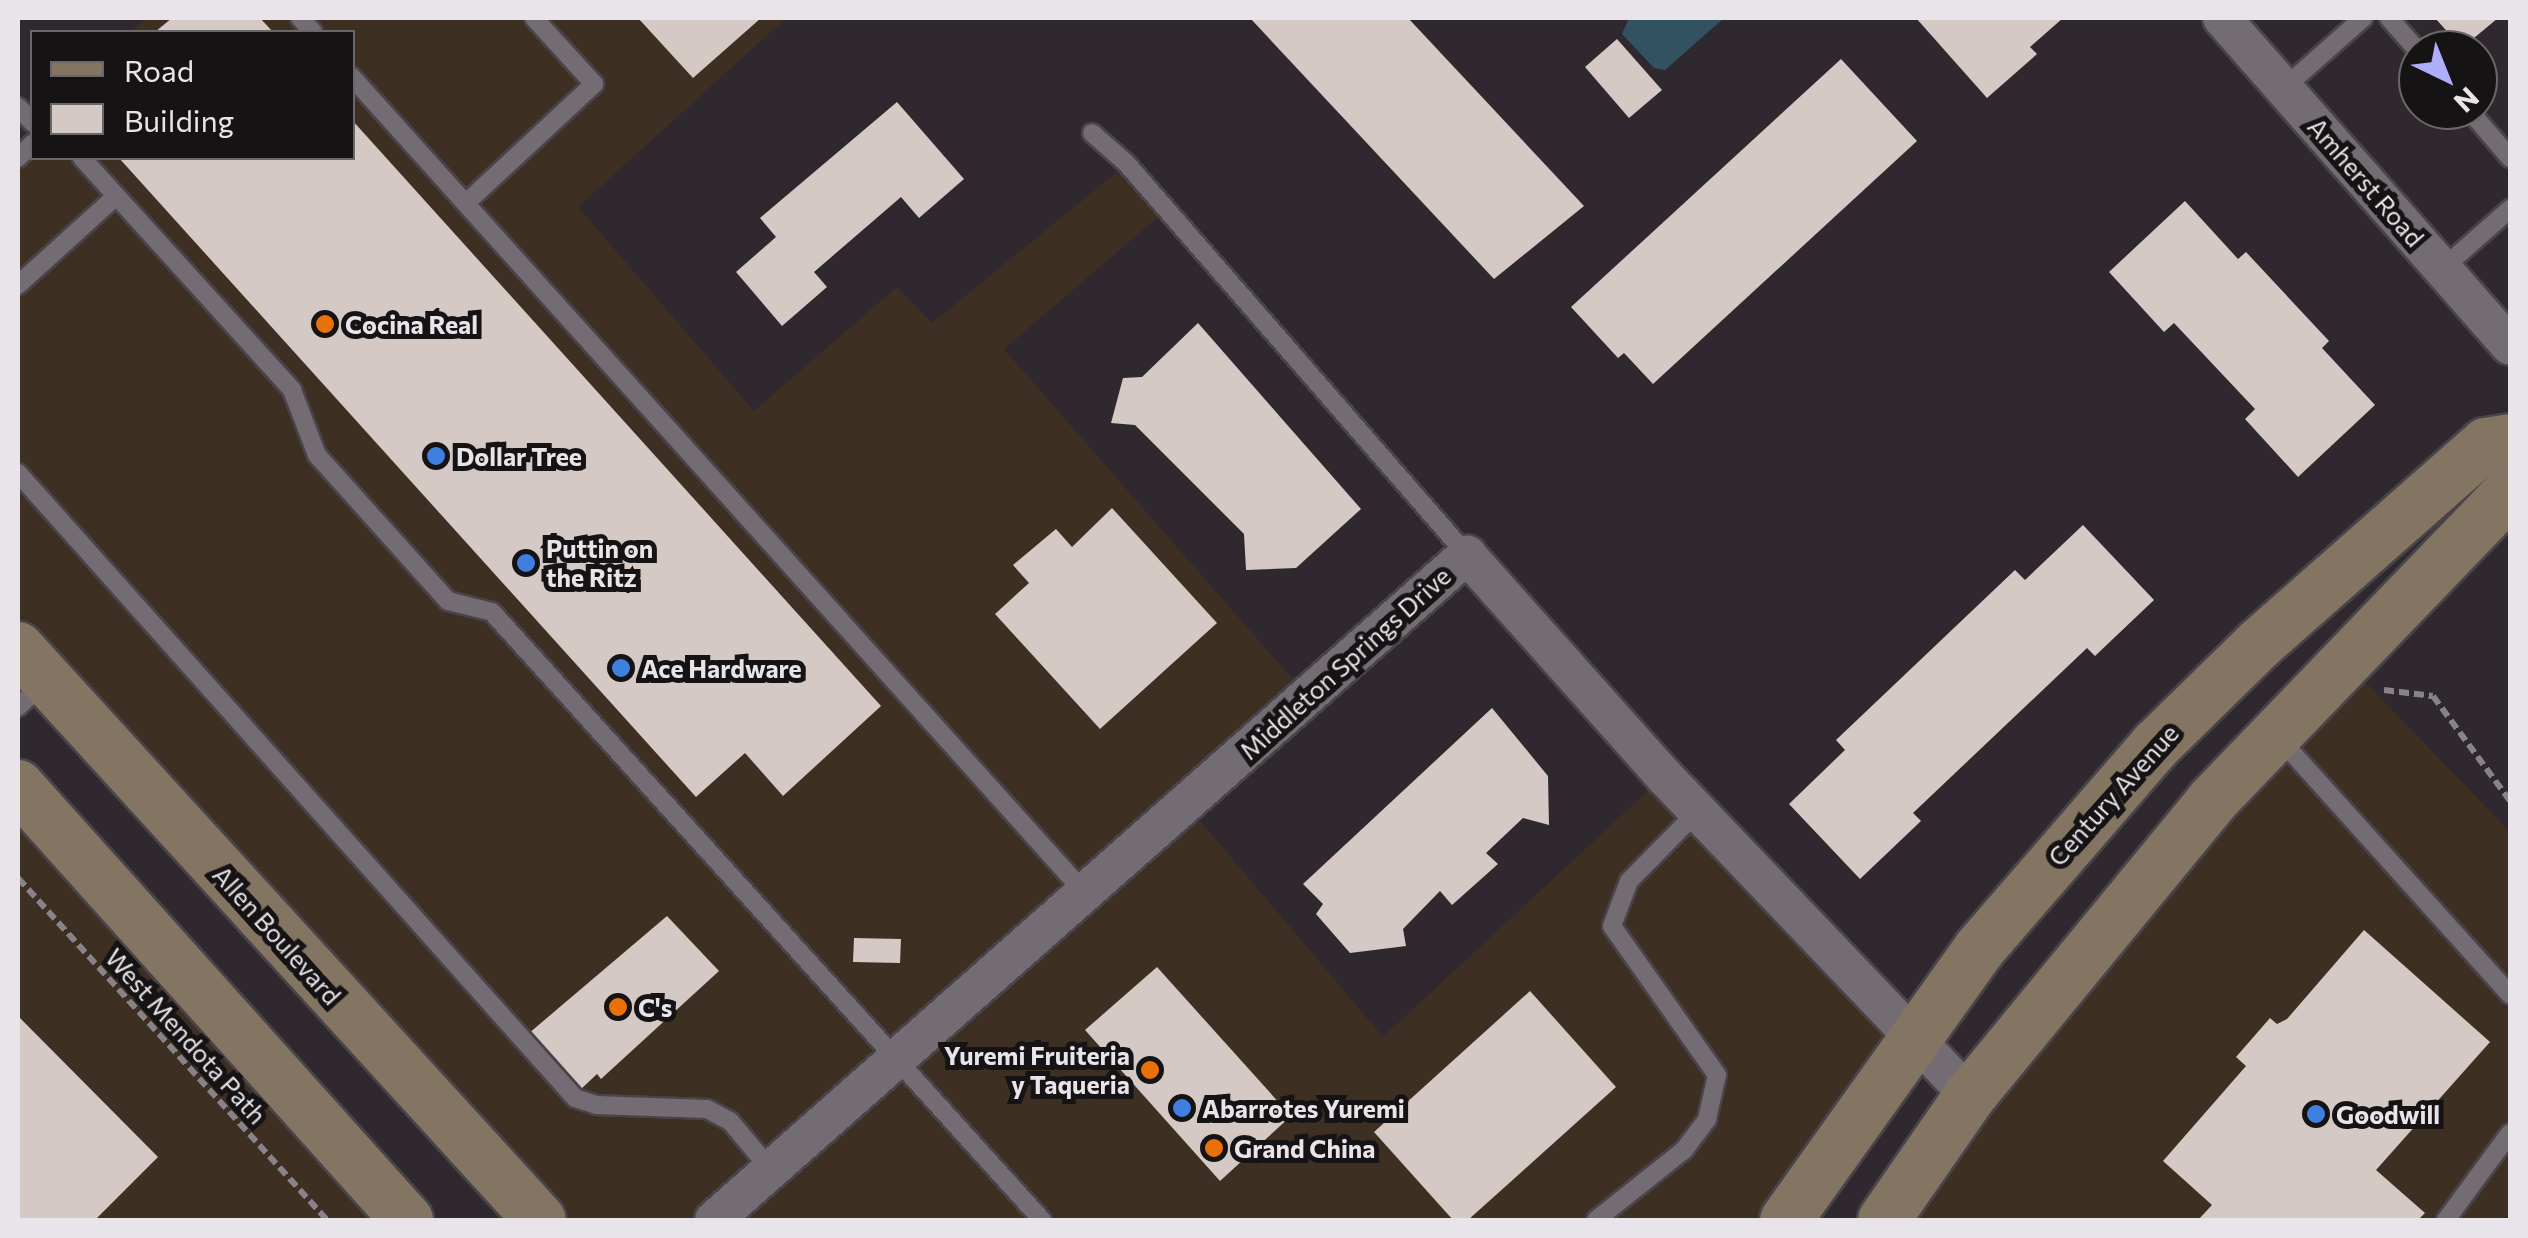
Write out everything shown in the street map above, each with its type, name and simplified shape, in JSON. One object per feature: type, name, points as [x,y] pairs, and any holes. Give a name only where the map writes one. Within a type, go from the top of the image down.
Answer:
[{"type":"main road","name":"Century Avenue","points":[[1786,1220],[1912,1037],[2070,840],[2156,745],[2258,645],[2486,444],[2510,440]]},
{"type":"main road","points":[[1884,1220],[1970,1096],[2087,948],[2274,733],[2510,491]]},
{"type":"main road","name":"Allen Boulevard","points":[[27,678],[540,1220]]},
{"type":"main road","points":[[18,786],[407,1220]]},
{"type":"street","name":"Amherst Road","points":[[2222,18],[2510,346]]},
{"type":"street","name":"Middleton Springs Drive","points":[[714,1220],[1467,555],[1698,811],[1970,1096]]},
{"type":"lane","points":[[466,203],[594,84],[534,18]]},
{"type":"lane","points":[[2284,88],[2363,18]]},
{"type":"lane","points":[[355,79],[1085,893]]},
{"type":"lane","points":[[2486,130],[2510,158]]},
{"type":"lane","points":[[1092,133],[1127,164],[1467,555]]},
{"type":"lane","points":[[84,160],[292,390],[316,455],[448,600],[492,612],[1042,1220]]},
{"type":"lane","points":[[18,285],[116,196]]},
{"type":"lane","points":[[2442,269],[2510,210]]},
{"type":"lane","points":[[18,473],[575,1098],[708,1109],[730,1122],[770,1169]]},
{"type":"lane","points":[[2274,733],[2510,995]]},
{"type":"lane","points":[[1596,1220],[1684,1150],[1707,1119],[1717,1075],[1612,926],[1629,882],[1698,811]]},
{"type":"lane","points":[[2446,1220],[2510,1133]]},
{"type":"path","points":[[2374,691],[2403,688],[2434,696],[2510,800]]},
{"type":"path","name":"West Mendota Path","points":[[18,878],[327,1220]]},
{"type":"shaded area","points":[[147,18],[786,18],[578,207],[754,411],[897,287],[932,323],[1127,164],[1166,210],[1004,349],[1308,697],[1186,804],[1383,1037],[1664,776],[1912,1037],[1786,1220],[540,1220],[18,648],[18,158],[30,146],[30,160],[355,160],[355,30],[132,30]]},
{"type":"shaded area","points":[[2342,658],[2510,832],[2510,1220],[1884,1220]]},
{"type":"shaded area","points":[[18,786],[407,1220],[18,1220]]},
{"type":"water","points":[[1629,18],[1724,18],[1665,70],[1654,68],[1622,34]]},
{"type":"building","points":[[172,18],[260,18],[271,30],[157,30]]},
{"type":"building","points":[[638,18],[761,18],[693,78]]},
{"type":"building","points":[[1250,18],[1408,18],[1584,206],[1494,279]]},
{"type":"building","points":[[1916,18],[2063,18],[2030,47],[2037,54],[1987,98]]},
{"type":"building","points":[[2435,18],[2498,18],[2484,30],[2446,30]]},
{"type":"building","points":[[1617,39],[1662,90],[1629,118],[1585,67]]},
{"type":"building","points":[[1841,59],[1917,141],[1653,384],[1624,353],[1618,358],[1571,307]]},
{"type":"building","points":[[897,102],[964,179],[919,218],[901,197],[814,272],[827,287],[782,326],[736,272],[776,237],[760,218]]},
{"type":"building","points":[[355,123],[881,706],[783,796],[745,753],[696,797],[121,160],[355,160]]},
{"type":"building","points":[[2185,201],[2238,259],[2246,252],[2329,341],[2322,348],[2375,405],[2298,477],[2245,419],[2255,409],[2174,323],[2164,332],[2109,272]]},
{"type":"building","points":[[1198,323],[1361,509],[1296,568],[1246,570],[1244,534],[1135,425],[1111,423],[1123,378],[1142,377]]},
{"type":"building","points":[[1112,508],[1217,623],[1100,729],[995,614],[1029,583],[1013,565],[1056,529],[1072,547]]},
{"type":"building","points":[[2083,525],[2154,600],[2095,656],[2087,648],[1913,813],[1921,821],[1860,879],[1789,804],[1845,750],[1836,740],[2015,570],[2025,580]]},
{"type":"building","points":[[1492,708],[1548,776],[1549,825],[1523,818],[1486,853],[1498,864],[1452,905],[1440,891],[1403,929],[1406,946],[1350,953],[1316,914],[1323,904],[1303,884]]},
{"type":"building","name":"C's","points":[[667,916],[719,971],[601,1079],[597,1074],[580,1090],[528,1034]]},
{"type":"building","name":"Goodwill","points":[[2364,930],[2490,1042],[2376,1170],[2425,1213],[2418,1220],[2198,1220],[2212,1205],[2163,1161],[2246,1066],[2236,1057],[2270,1018],[2277,1024],[2287,1019]]},
{"type":"building","points":[[854,938],[901,939],[900,963],[853,962]]},
{"type":"building","points":[[1157,967],[1291,1116],[1220,1181],[1085,1030]]},
{"type":"building","points":[[1530,991],[1616,1087],[1468,1220],[1453,1220],[1374,1132]]},
{"type":"building","points":[[18,1016],[158,1157],[95,1220],[18,1220]]},
{"type":"place","name":"Cocina Real","points":[[325,324]]},
{"type":"place","name":"Dollar Tree","points":[[436,456]]},
{"type":"place","name":"Puttin on the Ritz","points":[[526,563]]},
{"type":"place","name":"Ace Hardware","points":[[621,668]]},
{"type":"place","name":"C's","points":[[618,1007]]},
{"type":"place","name":"Yuremi Fruiteria y Taqueria","points":[[1150,1070]]},
{"type":"place","name":"Abarrotes Yuremi","points":[[1182,1108]]},
{"type":"place","name":"Goodwill","points":[[2316,1114]]},
{"type":"place","name":"Grand China","points":[[1214,1148]]}]
